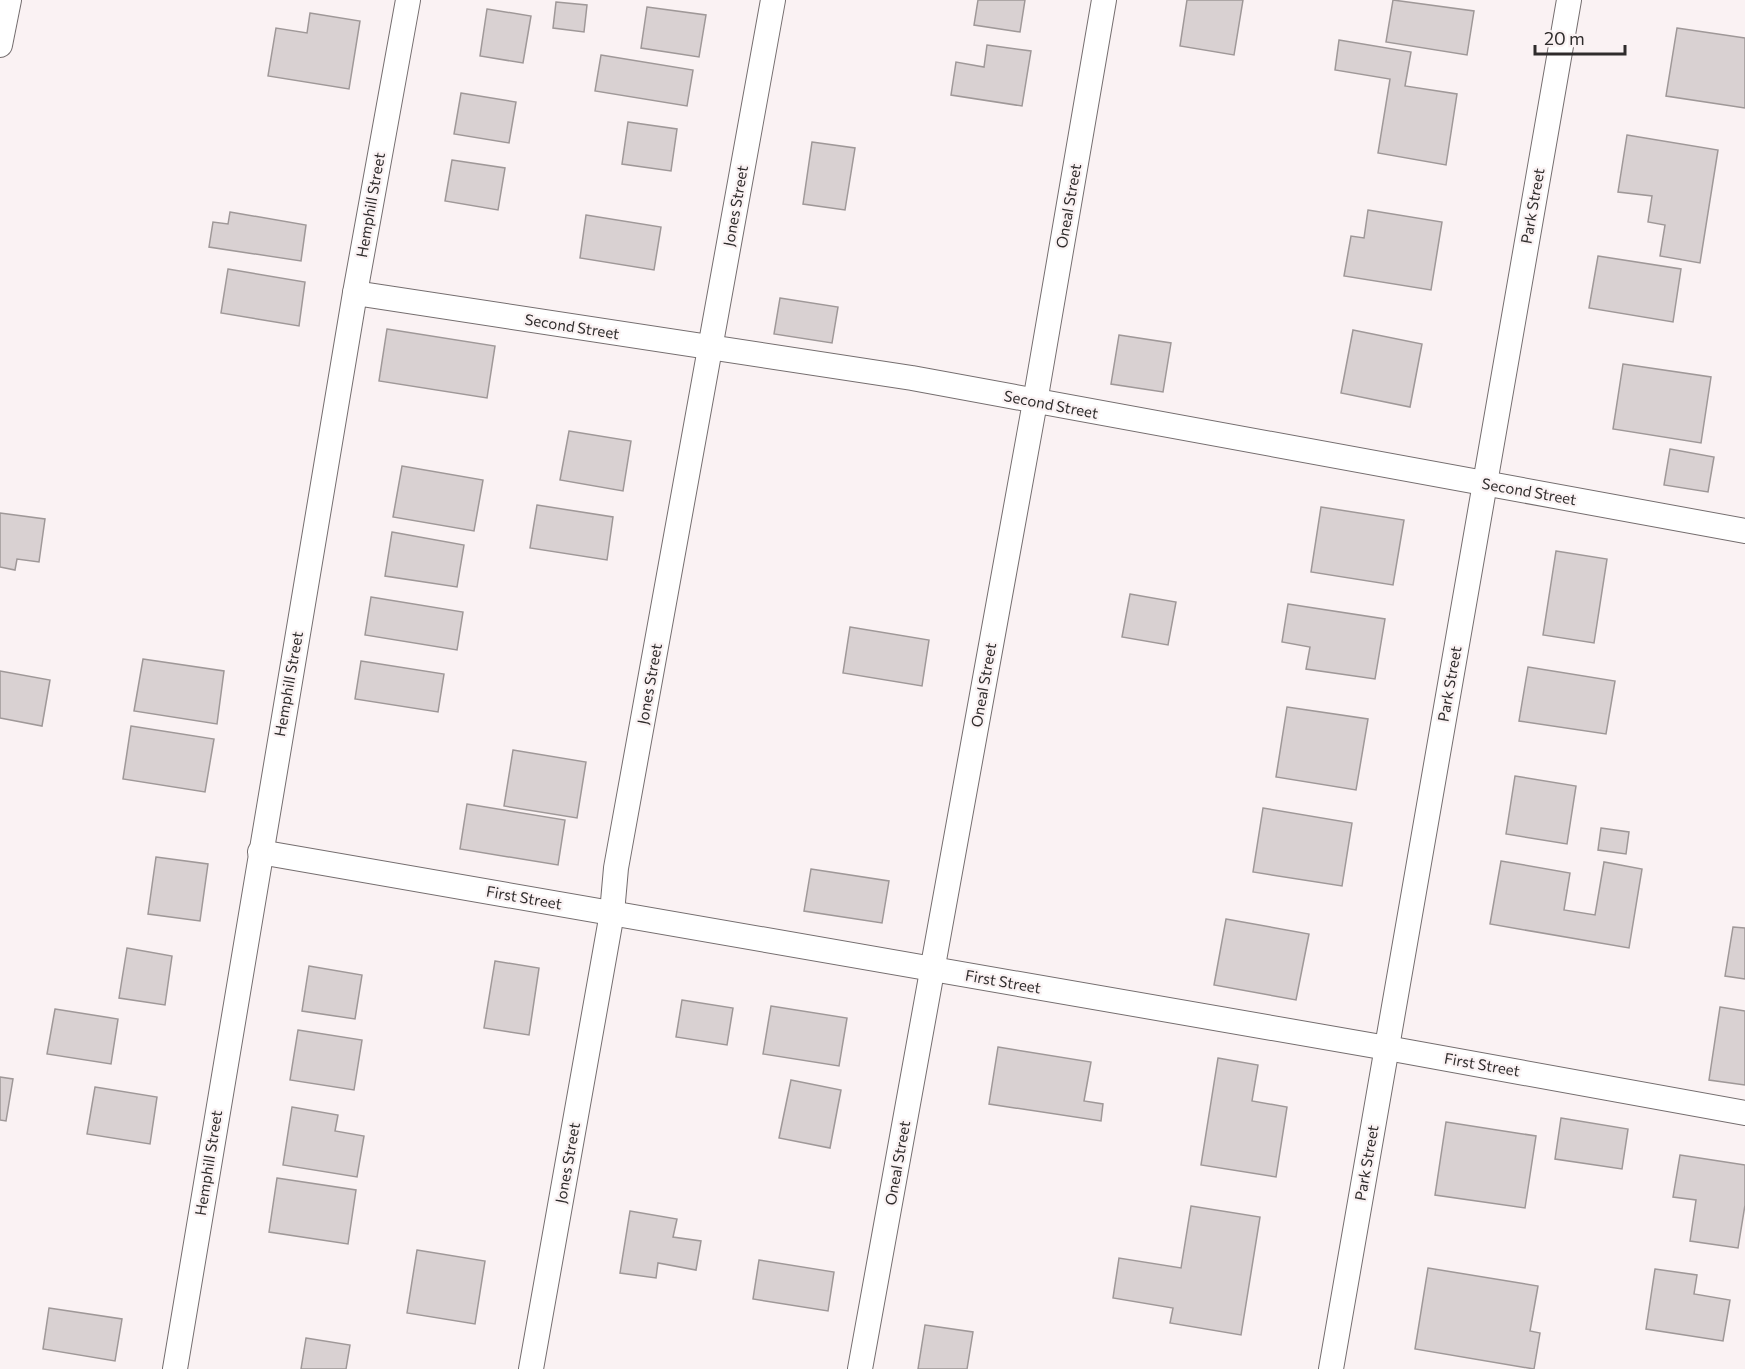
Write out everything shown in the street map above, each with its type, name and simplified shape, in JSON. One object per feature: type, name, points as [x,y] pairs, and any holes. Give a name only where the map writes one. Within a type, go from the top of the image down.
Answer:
[{"type":"street","points":[[0,45],[9,0]]},
{"type":"street","name":"Hemphill Street","points":[[175,1369],[355,293],[408,0]]},
{"type":"street","name":"Jones Street","points":[[531,1369],[612,914],[616,868],[773,0]]},
{"type":"street","name":"Oneal Street","points":[[860,1369],[1035,402],[1104,0]]},
{"type":"street","name":"Park Street","points":[[1331,1369],[1569,0]]},
{"type":"street","name":"Second Street","points":[[355,293],[912,378],[1745,531]]},
{"type":"street","name":"First Street","points":[[260,852],[1387,1048],[1745,1113]]},
{"type":"building","points":[[978,0],[1025,0],[1020,32],[974,25]]},
{"type":"building","points":[[1187,0],[1243,0],[1234,55],[1180,46]]},
{"type":"building","points":[[1393,0],[1474,11],[1467,55],[1386,42]]},
{"type":"building","points":[[556,2],[587,5],[584,32],[553,28]]},
{"type":"building","points":[[647,7],[706,15],[699,57],[641,48]]},
{"type":"building","points":[[487,9],[531,16],[523,63],[480,56]]},
{"type":"building","points":[[310,13],[360,21],[349,89],[268,76],[276,28],[307,33]]},
{"type":"building","points":[[1677,28],[1745,38],[1745,108],[1666,96]]},
{"type":"building","points":[[1339,40],[1411,52],[1405,86],[1457,94],[1446,165],[1378,153],[1390,79],[1335,70]]},
{"type":"building","points":[[987,45],[1031,51],[1022,106],[951,95],[956,62],[984,67]]},
{"type":"building","points":[[601,55],[693,70],[687,106],[595,91]]},
{"type":"building","points":[[461,93],[516,102],[509,143],[454,134]]},
{"type":"building","points":[[628,122],[677,129],[671,171],[622,164]]},
{"type":"building","points":[[1627,135],[1718,150],[1700,263],[1660,256],[1665,225],[1648,222],[1652,196],[1618,192]]},
{"type":"building","points":[[812,142],[855,148],[845,210],[803,204]]},
{"type":"building","points":[[452,160],[505,168],[498,210],[445,201]]},
{"type":"building","points":[[1368,210],[1442,222],[1431,290],[1344,276],[1351,236],[1364,238]]},
{"type":"building","points":[[230,212],[306,225],[301,261],[209,247],[213,222],[228,224]]},
{"type":"building","points":[[586,215],[661,227],[654,270],[580,258]]},
{"type":"building","points":[[1598,256],[1681,269],[1673,322],[1589,308]]},
{"type":"building","points":[[228,269],[305,282],[299,326],[221,313]]},
{"type":"building","points":[[780,298],[838,307],[832,343],[774,334]]},
{"type":"building","points":[[387,329],[495,346],[487,398],[379,381]]},
{"type":"building","points":[[1353,330],[1422,344],[1410,407],[1341,393]]},
{"type":"building","points":[[1119,335],[1171,343],[1163,392],[1111,384]]},
{"type":"building","points":[[1623,364],[1711,377],[1701,443],[1613,429]]},
{"type":"building","points":[[569,431],[631,441],[623,491],[560,480]]},
{"type":"building","points":[[1670,449],[1714,457],[1708,492],[1664,485]]},
{"type":"building","points":[[402,466],[483,480],[474,531],[393,517]]},
{"type":"building","points":[[537,505],[613,517],[607,560],[530,548]]},
{"type":"building","points":[[1321,507],[1404,520],[1393,585],[1311,572]]},
{"type":"building","points":[[0,513],[45,519],[39,562],[17,559],[15,570],[0,567]]},
{"type":"building","points":[[392,532],[464,545],[457,587],[385,576]]},
{"type":"building","points":[[1556,551],[1607,559],[1594,643],[1543,635]]},
{"type":"building","points":[[1130,594],[1176,602],[1168,645],[1122,637]]},
{"type":"building","points":[[371,597],[463,612],[457,650],[365,635]]},
{"type":"building","points":[[1288,604],[1385,619],[1375,679],[1306,669],[1310,647],[1282,642]]},
{"type":"building","points":[[850,627],[929,640],[922,686],[843,673]]},
{"type":"building","points":[[143,659],[224,671],[217,724],[134,711]]},
{"type":"building","points":[[361,661],[444,674],[438,712],[355,699]]},
{"type":"building","points":[[1528,667],[1615,681],[1606,734],[1519,721]]},
{"type":"building","points":[[0,671],[50,680],[42,726],[0,718]]},
{"type":"building","points":[[1287,707],[1368,719],[1356,790],[1276,777]]},
{"type":"building","points":[[131,726],[214,739],[205,792],[123,779]]},
{"type":"building","points":[[513,750],[586,762],[577,818],[504,806]]},
{"type":"building","points":[[1515,776],[1576,786],[1567,844],[1506,834]]},
{"type":"building","points":[[467,804],[565,820],[558,865],[460,849]]},
{"type":"building","points":[[1263,808],[1352,823],[1342,886],[1253,872]]},
{"type":"building","points":[[1601,828],[1629,832],[1626,854],[1598,850]]},
{"type":"building","points":[[156,857],[208,864],[200,921],[148,914]]},
{"type":"building","points":[[1501,861],[1570,873],[1564,910],[1595,915],[1604,862],[1642,869],[1629,948],[1490,924]]},
{"type":"building","points":[[811,869],[889,881],[882,923],[804,911]]},
{"type":"building","points":[[1226,919],[1309,934],[1296,1000],[1214,985]]},
{"type":"building","points":[[1733,927],[1745,928],[1745,979],[1725,976]]},
{"type":"building","points":[[127,948],[172,956],[165,1005],[119,998]]},
{"type":"building","points":[[495,961],[539,968],[529,1035],[484,1028]]},
{"type":"building","points":[[309,966],[362,975],[355,1019],[302,1011]]},
{"type":"building","points":[[682,1000],[733,1008],[727,1045],[676,1037]]},
{"type":"building","points":[[771,1006],[847,1018],[839,1066],[763,1054]]},
{"type":"building","points":[[1720,1007],[1745,1011],[1745,1085],[1709,1080]]},
{"type":"building","points":[[55,1009],[118,1019],[111,1064],[47,1054]]},
{"type":"building","points":[[298,1030],[362,1040],[354,1090],[290,1080]]},
{"type":"building","points":[[998,1047],[1091,1062],[1084,1101],[1103,1104],[1101,1121],[989,1104]]},
{"type":"building","points":[[1218,1058],[1258,1065],[1252,1101],[1287,1107],[1276,1177],[1201,1165]]},
{"type":"building","points":[[0,1077],[13,1079],[6,1121],[0,1120]]},
{"type":"building","points":[[791,1080],[841,1090],[830,1148],[779,1138]]},
{"type":"building","points":[[95,1087],[157,1097],[150,1144],[87,1134]]},
{"type":"building","points":[[292,1107],[338,1115],[335,1131],[364,1136],[357,1177],[283,1165]]},
{"type":"building","points":[[1561,1118],[1628,1129],[1622,1169],[1555,1159]]},
{"type":"building","points":[[1446,1122],[1536,1136],[1525,1208],[1435,1195]]},
{"type":"building","points":[[1680,1155],[1745,1165],[1745,1205],[1738,1248],[1690,1241],[1696,1200],[1673,1197]]},
{"type":"building","points":[[277,1178],[356,1190],[348,1244],[269,1232]]},
{"type":"building","points":[[1191,1206],[1260,1217],[1241,1335],[1170,1323],[1173,1308],[1113,1298],[1119,1258],[1181,1268]]},
{"type":"building","points":[[630,1211],[677,1219],[673,1237],[701,1241],[696,1270],[658,1263],[656,1278],[620,1273]]},
{"type":"building","points":[[417,1250],[485,1261],[475,1324],[407,1313]]},
{"type":"building","points":[[759,1260],[834,1272],[828,1311],[753,1299]]},
{"type":"building","points":[[1428,1268],[1538,1286],[1530,1331],[1540,1333],[1534,1369],[1415,1349]]},
{"type":"building","points":[[1655,1269],[1697,1275],[1694,1294],[1730,1300],[1723,1341],[1646,1329]]},
{"type":"building","points":[[49,1308],[122,1319],[115,1361],[43,1349]]},
{"type":"building","points":[[925,1325],[973,1332],[967,1369],[918,1369]]},
{"type":"building","points":[[306,1338],[350,1345],[346,1369],[301,1369]]}]
